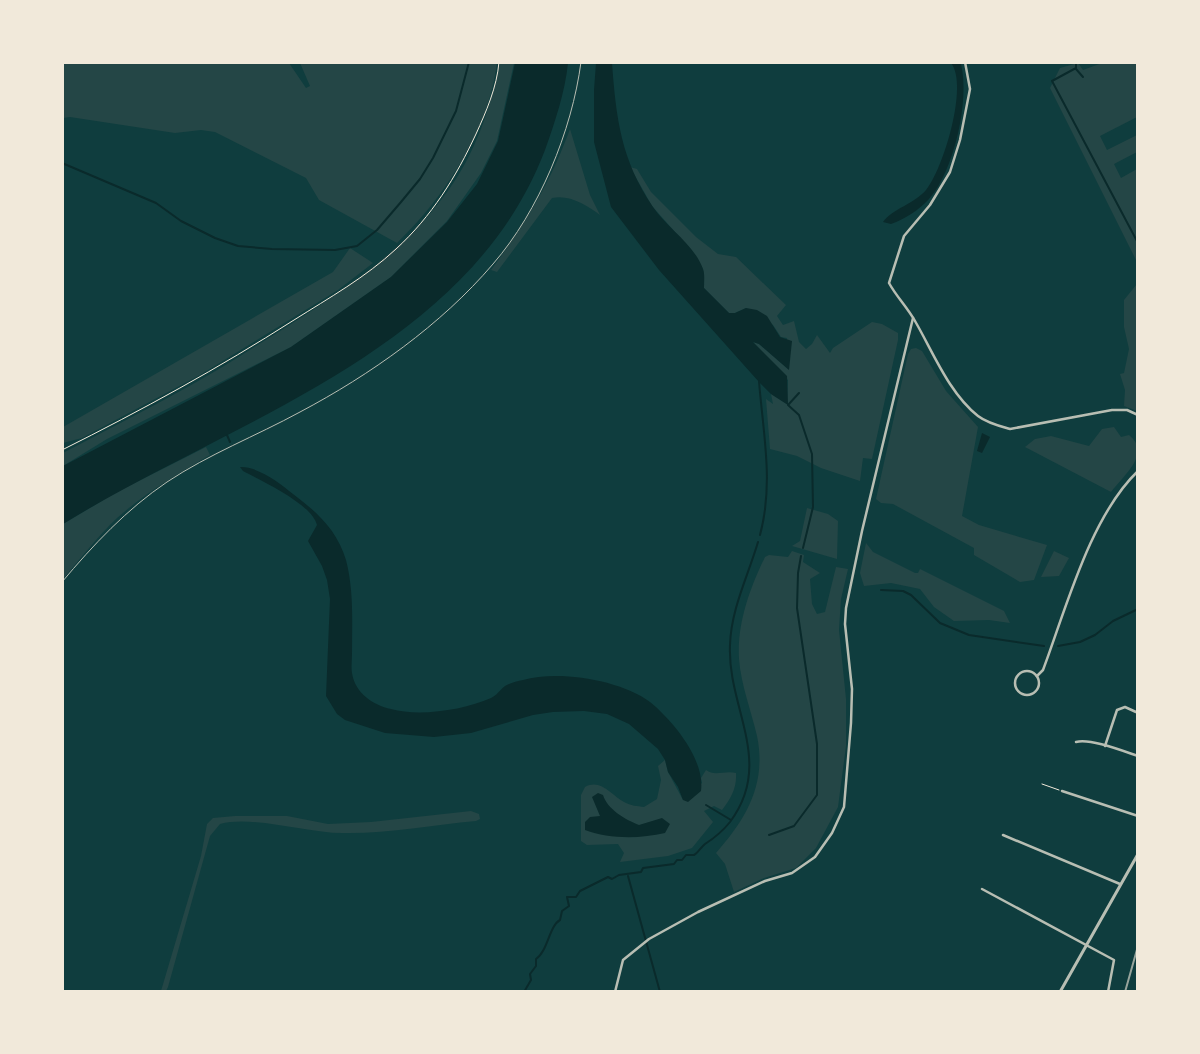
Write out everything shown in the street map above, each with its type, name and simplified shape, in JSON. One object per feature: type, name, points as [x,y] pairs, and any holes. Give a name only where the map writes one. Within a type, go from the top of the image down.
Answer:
[{"type":"street","points":[[965,62],[970,89],[960,140],[950,172],[930,205],[904,236],[889,282],[913,318],[943,373],[978,416],[993,425],[1010,429],[1112,410],[1127,410],[1138,415]]},
{"type":"street","points":[[615,992],[623,960],[649,939],[702,910],[765,881],[792,873],[815,857],[832,833],[844,807],[852,688],[845,624],[846,608],[860,540],[913,318]]},
{"type":"street","points":[[1037,676],[1043,670],[1100,524],[1119,492],[1138,472]]},
{"type":"street","points":[[1028,671],[1037,676],[1039,684],[1032,694],[1024,694],[1018,690],[1015,682],[1021,672],[1028,671]]},
{"type":"street","points":[[1105,746],[1117,710],[1125,707],[1136,712]]},
{"type":"street","points":[[1076,742],[1081,741],[1105,746],[1138,756]]},
{"type":"street","points":[[1062,791],[1138,816]]},
{"type":"street","points":[[1003,835],[1120,884]]},
{"type":"street","points":[[1060,992],[1138,854]]},
{"type":"street","points":[[982,888],[1114,960],[1108,992]]},
{"type":"lane","points":[[62,582],[123,516],[167,482],[206,459],[301,412],[351,382],[418,335],[469,290],[495,262],[531,209],[549,174],[570,119],[581,62]]},
{"type":"path","points":[[62,450],[194,381],[344,289],[396,249],[430,212],[457,174],[484,115],[499,62]]},
{"type":"path","points":[[1042,784],[1062,791]]},
{"type":"shaded area","points":[[63,62],[289,63],[306,88],[310,86],[300,63],[497,63],[485,112],[462,160],[432,205],[397,243],[319,200],[306,178],[215,132],[201,130],[175,133],[70,117],[63,118]]},
{"type":"shaded area","points":[[500,63],[514,63],[497,141],[481,173],[447,221],[391,277],[291,347],[107,439],[63,466],[63,453],[204,378],[326,301],[396,248],[436,206],[454,182],[470,154],[483,124]]},
{"type":"shaded area","points":[[515,63],[568,63],[562,96],[545,150],[509,220],[461,279],[403,330],[338,374],[269,413],[129,486],[63,524],[63,466],[291,347],[391,277],[447,222],[477,184],[498,141]]},
{"type":"shaded area","points":[[596,63],[612,63],[618,120],[627,155],[642,190],[653,207],[699,260],[704,271],[704,288],[729,313],[735,313],[746,308],[757,310],[767,316],[780,337],[792,341],[789,370],[759,344],[753,342],[787,376],[788,405],[771,394],[759,382],[659,270],[611,207],[594,142]]},
{"type":"shaded area","points":[[951,63],[961,64],[963,96],[958,134],[946,171],[938,187],[921,207],[912,214],[891,224],[883,222],[892,213],[926,190],[940,165],[952,127],[955,108],[956,74]]},
{"type":"shaded area","points":[[1078,63],[1083,70],[1102,63],[1137,63],[1137,117],[1100,136],[1107,150],[1137,135],[1137,152],[1114,164],[1121,178],[1137,169],[1137,262],[1050,88],[1060,68]]},
{"type":"shaded area","points":[[570,129],[590,195],[600,215],[584,204],[571,199],[552,198],[497,272],[491,270],[536,203],[554,168]]},
{"type":"shaded area","points":[[630,167],[637,169],[651,192],[696,237],[718,254],[736,257],[786,305],[777,316],[783,325],[794,321],[799,342],[806,349],[812,344],[817,335],[830,353],[833,348],[872,322],[882,324],[898,333],[872,459],[863,458],[860,481],[821,468],[797,456],[770,449],[766,399],[773,404],[771,394],[787,404],[788,380],[753,342],[759,344],[788,369],[787,338],[781,337],[773,325],[746,308],[735,313],[729,313],[704,288],[703,269],[690,249],[652,206]]},
{"type":"shaded area","points":[[350,248],[373,263],[338,290],[200,375],[82,438],[63,443],[63,427],[333,272]]},
{"type":"shaded area","points":[[1137,284],[1137,411],[1124,406],[1125,390],[1120,374],[1124,373],[1129,349],[1124,327],[1124,300]]},
{"type":"shaded area","points":[[916,348],[922,351],[946,391],[978,427],[962,516],[979,525],[1047,545],[1034,580],[1020,582],[974,555],[974,548],[893,504],[881,503],[876,499],[908,354],[911,349]]},
{"type":"shaded area","points":[[1114,427],[1121,437],[1129,435],[1138,449],[1134,464],[1111,492],[1025,447],[1035,439],[1051,436],[1089,446],[1102,429]]},
{"type":"shaded area","points":[[982,433],[990,437],[982,453],[977,451]]},
{"type":"shaded area","points":[[206,447],[210,455],[162,484],[117,518],[63,579],[63,524],[117,492]]},
{"type":"shaded area","points":[[240,467],[247,467],[261,472],[282,485],[302,501],[325,522],[342,549],[349,572],[352,607],[352,673],[357,686],[366,697],[384,707],[402,711],[428,712],[468,706],[493,697],[509,684],[538,677],[571,677],[606,683],[637,694],[650,702],[674,726],[694,756],[700,774],[701,791],[688,802],[683,800],[658,749],[629,724],[607,714],[584,711],[553,712],[533,715],[471,733],[434,737],[385,733],[345,720],[337,714],[326,696],[330,599],[327,580],[322,566],[308,541],[317,525],[306,509],[296,501],[243,471]]},
{"type":"shaded area","points":[[807,508],[828,514],[838,521],[837,559],[792,546],[800,541]]},
{"type":"shaded area","points":[[866,543],[873,552],[915,573],[918,573],[920,569],[1004,611],[1010,623],[989,620],[954,621],[934,607],[920,589],[891,583],[864,586],[860,573]]},
{"type":"shaded area","points":[[792,551],[804,555],[803,562],[820,573],[810,579],[812,604],[817,614],[825,612],[836,567],[848,569],[841,599],[839,630],[846,699],[846,746],[838,807],[816,848],[796,868],[764,878],[734,892],[725,864],[716,853],[745,814],[752,800],[759,770],[757,736],[740,669],[739,646],[742,619],[754,581],[765,557],[769,555],[788,557]]},
{"type":"shaded area","points":[[1054,551],[1069,558],[1059,576],[1041,577]]},
{"type":"shaded area","points":[[665,760],[668,772],[683,800],[702,783],[701,778],[706,770],[713,773],[736,773],[733,793],[722,810],[714,806],[704,811],[713,822],[692,848],[668,856],[620,862],[624,853],[618,844],[587,845],[581,841],[581,795],[585,787],[591,785],[601,786],[627,803],[644,807],[657,799],[661,780],[658,766]]},
{"type":"shaded area","points":[[598,793],[603,795],[608,805],[634,823],[639,825],[662,818],[670,824],[665,833],[635,837],[604,835],[585,830],[585,822],[590,817],[600,816],[592,797]]},
{"type":"shaded area","points":[[471,811],[479,814],[480,819],[409,829],[359,833],[328,832],[248,822],[220,824],[210,836],[168,987],[166,991],[161,991],[201,856],[207,824],[213,818],[287,816],[328,824],[371,822]]},
{"type":"waterway","points":[[62,163],[156,203],[181,221],[215,238],[238,246],[272,249],[335,250],[357,246],[377,230],[420,179],[433,158],[456,111],[469,62]]},
{"type":"waterway","points":[[1076,62],[1076,68],[1052,81],[1138,243]]},
{"type":"waterway","points":[[1076,69],[1083,77]]},
{"type":"waterway","points":[[759,381],[767,477],[764,516],[760,535]]},
{"type":"waterway","points":[[799,393],[788,405],[799,415],[812,454],[813,507],[803,548]]},
{"type":"waterway","points":[[227,435],[230,442]]},
{"type":"waterway","points":[[524,992],[531,980],[530,974],[536,966],[536,959],[543,950],[556,923],[560,920],[562,911],[569,906],[567,897],[576,897],[580,891],[608,877],[612,879],[619,875],[641,872],[643,868],[674,864],[677,860],[682,860],[686,855],[694,855],[727,826],[743,800],[749,778],[749,756],[731,668],[730,645],[733,618],[758,542]]},
{"type":"waterway","points":[[769,835],[794,826],[817,795],[817,744],[797,608],[798,573],[801,556]]},
{"type":"waterway","points":[[881,590],[903,591],[911,595],[940,623],[969,635],[1044,646]]},
{"type":"waterway","points":[[1058,646],[1080,642],[1095,635],[1113,621],[1138,609]]},
{"type":"waterway","points":[[706,805],[731,820]]},
{"type":"waterway","points":[[628,876],[660,992]]},
{"type":"railway","points":[[1125,992],[1138,946]]}]
